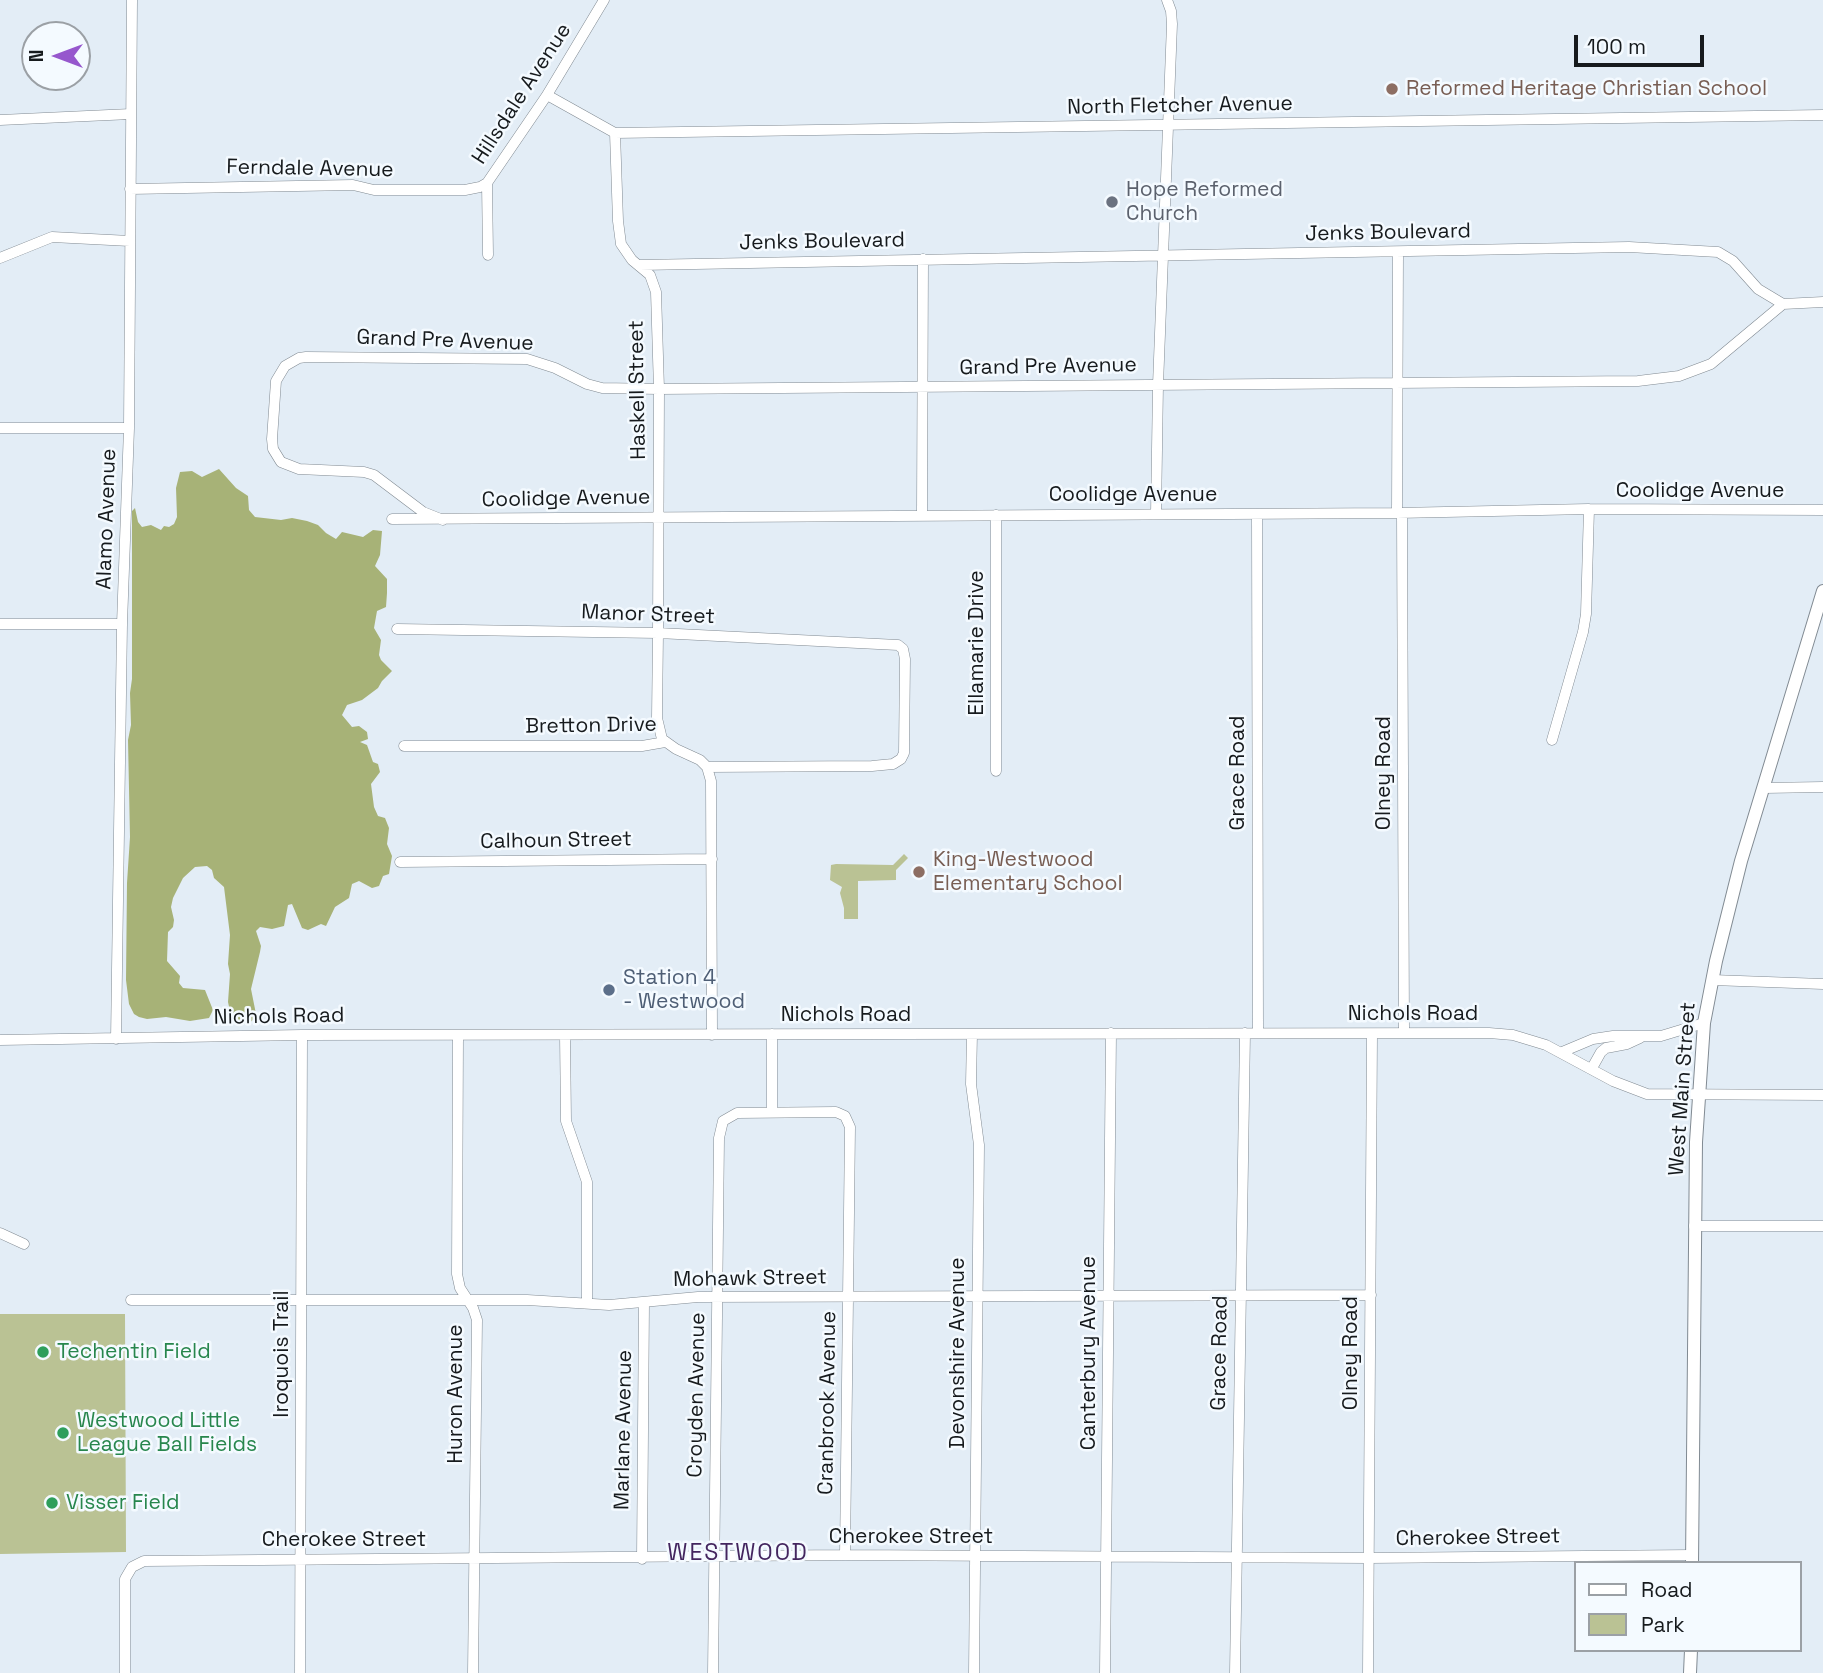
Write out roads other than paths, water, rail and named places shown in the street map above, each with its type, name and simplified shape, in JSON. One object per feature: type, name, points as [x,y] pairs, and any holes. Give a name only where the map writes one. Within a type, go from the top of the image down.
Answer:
[{"type":"main road","name":"West Main Street","points":[[1692,1559],[1694,1226],[1698,1094],[1704,1023],[1733,892],[1822,596]]},
{"type":"main road","points":[[1690,1652],[1690,1673]]},
{"type":"street","name":"Alamo Avenue","points":[[116,1039],[122,624],[129,428],[132,0]]},
{"type":"street","name":"Hillsdale Avenue","points":[[488,255],[487,183],[547,95],[604,0]]},
{"type":"street","points":[[1156,514],[1158,385],[1172,24],[1167,0]]},
{"type":"street","name":"North Fletcher Avenue","points":[[547,95],[615,133],[1823,115]]},
{"type":"street","points":[[0,120],[131,114]]},
{"type":"street","name":"Haskell Street","points":[[615,133],[621,244],[632,260],[650,275],[656,292],[659,389],[657,726],[665,742]]},
{"type":"street","name":"Ferndale Avenue","points":[[130,188],[353,185],[374,190],[465,190],[487,183]]},
{"type":"street","points":[[0,258],[52,237],[130,241]]},
{"type":"street","name":"Jenks Boulevard","points":[[640,265],[1629,247],[1718,252],[1733,261],[1758,289],[1783,304]]},
{"type":"street","name":"Olney Road","points":[[1398,252],[1404,1033]]},
{"type":"street","points":[[922,514],[923,259]]},
{"type":"street","points":[[1783,304],[1823,302]]},
{"type":"street","name":"Grand Pre Avenue","points":[[443,520],[422,512],[374,475],[364,472],[299,469],[281,462],[273,449],[275,391],[278,376],[285,366],[306,357],[527,359],[602,388],[659,389],[1614,382],[1679,376],[1711,364],[1783,304]]},
{"type":"street","points":[[0,428],[129,428]]},
{"type":"street","points":[[1552,740],[1586,614],[1589,509]]},
{"type":"street","name":"Coolidge Avenue","points":[[392,519],[1399,513],[1589,509],[1823,510]]},
{"type":"street","name":"Grace Road","points":[[1257,514],[1258,1033]]},
{"type":"street","name":"Ellamarie Drive","points":[[996,515],[996,771]]},
{"type":"street","points":[[0,624],[122,624]]},
{"type":"street","name":"Manor Street","points":[[397,629],[658,634],[898,645],[905,653],[906,747],[896,763],[872,766],[707,767]]},
{"type":"street","name":"Bretton Drive","points":[[404,746],[642,746],[665,742],[700,760],[707,767]]},
{"type":"street","points":[[707,767],[711,781],[712,1035]]},
{"type":"street","points":[[1764,788],[1823,787]]},
{"type":"street","name":"Calhoun Street","points":[[400,862],[712,859]]},
{"type":"street","points":[[1713,980],[1823,984]]},
{"type":"street","points":[[1562,1052],[1592,1039],[1613,1035],[1640,1037],[1675,1033],[1704,1023]]},
{"type":"street","name":"Grace Road","points":[[1235,1673],[1245,1032]]},
{"type":"street","name":"Nichols Road","points":[[0,1040],[302,1035],[1245,1032],[1503,1034],[1562,1052],[1635,1090],[1659,1095],[1823,1095]]},
{"type":"street","name":"Canterbury Avenue","points":[[1105,1673],[1111,1033]]},
{"type":"street","points":[[772,1034],[772,1112]]},
{"type":"street","name":"Devonshire Avenue","points":[[972,1034],[971,1084],[979,1145],[975,1673]]},
{"type":"street","name":"Olney Road","points":[[1368,1673],[1372,1034]]},
{"type":"street","name":"Iroquois Trail","points":[[300,1673],[302,1035]]},
{"type":"street","points":[[565,1035],[566,1121],[587,1182],[587,1303]]},
{"type":"street","name":"Huron Avenue","points":[[458,1036],[456,1264],[460,1288],[476,1314],[478,1329],[472,1673]]},
{"type":"street","points":[[1592,1068],[1606,1048],[1627,1044],[1640,1037]]},
{"type":"street","name":"Croyden Avenue","points":[[712,1673],[720,1131],[723,1121],[731,1115],[772,1112]]},
{"type":"street","name":"Cranbrook Avenue","points":[[772,1112],[836,1112],[845,1116],[848,1121],[849,1297],[845,1555]]},
{"type":"street","points":[[1694,1226],[1823,1226]]},
{"type":"street","points":[[0,1233],[24,1244]]},
{"type":"street","name":"Mohawk Street","points":[[131,1300],[538,1300],[609,1305],[719,1297],[1371,1295]]},
{"type":"street","name":"Marlane Avenue","points":[[642,1559],[644,1302]]},
{"type":"street","name":"Cherokee Street","points":[[124,1673],[125,1579],[132,1567],[144,1562],[845,1555],[1692,1559]]},
{"type":"place","name":"Reformed Heritage Christian School","points":[[1392,89]]},
{"type":"place","name":"Hope Reformed Church","points":[[1112,202]]},
{"type":"place","name":"King-Westwood Elementary School","points":[[919,872]]},
{"type":"place","name":"Station 4 - Westwood","points":[[609,990]]},
{"type":"place","name":"Techentin Field","points":[[43,1352]]},
{"type":"place","name":"Westwood Little League Ball Fields","points":[[63,1433]]},
{"type":"place","name":"Visser Field","points":[[52,1503]]},
{"type":"district","name":"WESTWOOD","points":[[738,1554]]}]
